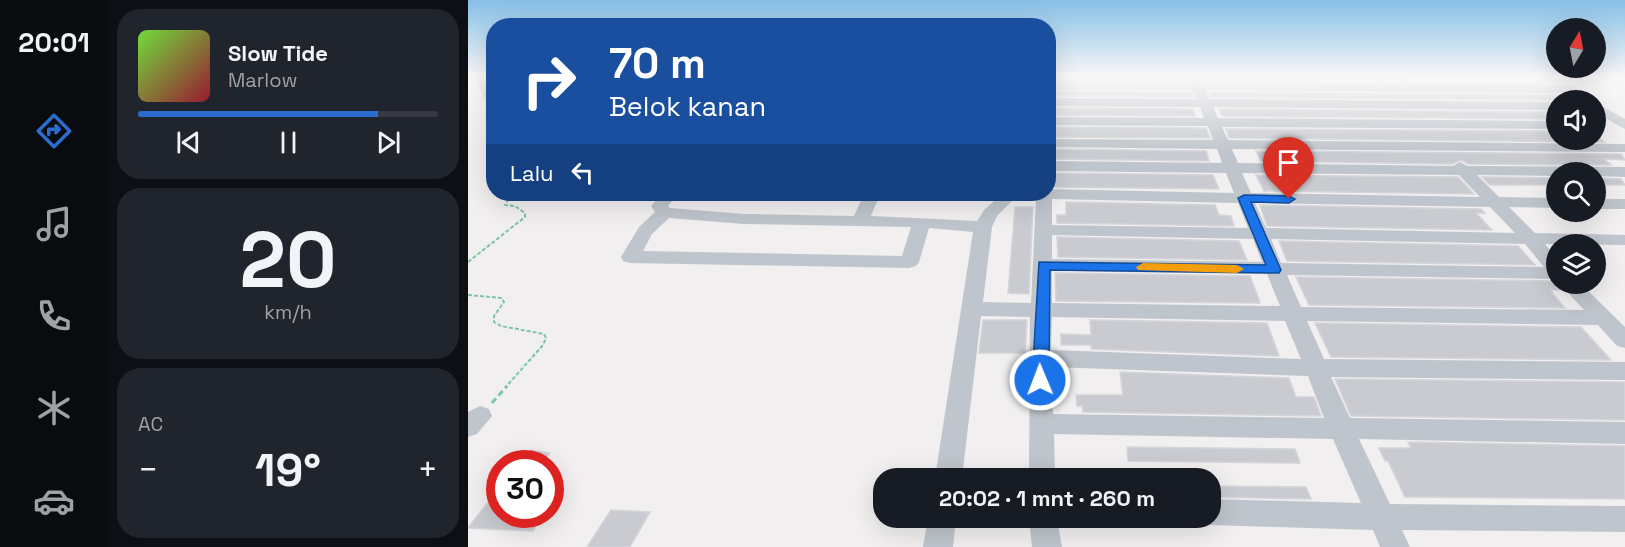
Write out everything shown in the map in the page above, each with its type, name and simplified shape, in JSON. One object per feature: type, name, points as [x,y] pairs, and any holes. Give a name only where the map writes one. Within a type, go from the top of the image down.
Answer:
[{"type":"street","points":[[1056,120],[1167,103]]},
{"type":"street","points":[[1204,103],[1315,368],[1395,547]]},
{"type":"street","points":[[1247,103],[1416,123],[1546,125]]},
{"type":"street","points":[[1338,103],[1546,106]]},
{"type":"street","points":[[1397,103],[1529,237],[1546,258]]},
{"type":"street","points":[[1606,106],[1625,107]]},
{"type":"street","points":[[1606,113],[1625,125]]},
{"type":"street","points":[[1606,125],[1625,125]]},
{"type":"street","points":[[1056,143],[1625,148]]},
{"type":"street","points":[[1056,166],[1230,166],[1625,172]]},
{"type":"street","points":[[1056,194],[1546,203]]},
{"type":"street","points":[[664,201],[659,206],[665,213],[744,219],[922,222],[982,227]]},
{"type":"street","points":[[861,220],[869,201]]},
{"type":"street","points":[[949,468],[982,227],[990,213],[1003,201]]},
{"type":"street","points":[[1042,468],[1040,358],[1044,201]]},
{"type":"street","points":[[1606,204],[1625,204]]},
{"type":"street","points":[[665,213],[645,231],[630,257],[909,261],[922,222]]},
{"type":"street","points":[[1044,230],[1625,240]]},
{"type":"street","points":[[1044,265],[1275,270],[1546,272]]},
{"type":"street","points":[[1580,294],[1625,340]]},
{"type":"street","points":[[972,309],[1603,318]]},
{"type":"street","points":[[1040,358],[1315,368],[1625,370]]},
{"type":"street","points":[[1042,424],[1625,433]]},
{"type":"street","points":[[1221,512],[1383,517],[1625,519]]},
{"type":"street","points":[[938,547],[941,528]]},
{"type":"street","points":[[1044,528],[1047,547]]},
{"type":"path","points":[[468,262],[525,217],[525,213],[520,208],[505,205],[508,201]]},
{"type":"path","points":[[468,295],[502,298],[504,302],[494,316],[494,322],[501,326],[544,334],[546,338],[511,385],[474,422]]},
{"type":"building","points":[[1056,108],[1193,109],[1195,116],[1056,115]]},
{"type":"building","points":[[1219,109],[1546,112],[1543,114],[1546,119],[1222,116]]},
{"type":"building","points":[[1056,127],[1206,128],[1210,138],[1056,137]]},
{"type":"building","points":[[1226,129],[1546,131],[1546,141],[1229,138]]},
{"type":"building","points":[[1056,149],[1206,151],[1209,161],[1056,159]]},
{"type":"building","points":[[1256,151],[1621,154],[1625,160],[1604,159],[1611,165],[1606,165],[1606,162],[1468,164],[1461,160],[1452,164],[1261,161]]},
{"type":"building","points":[[1056,173],[1213,175],[1219,189],[1056,187]]},
{"type":"building","points":[[1256,175],[1458,177],[1474,194],[1264,191]]},
{"type":"building","points":[[1482,177],[1546,178],[1546,185],[1490,185]]},
{"type":"building","points":[[1606,178],[1621,179],[1625,185],[1606,185]]},
{"type":"building","points":[[1066,202],[1215,205],[1219,215],[1231,216],[1234,226],[1057,223],[1057,215],[1066,215]]},
{"type":"building","points":[[1260,205],[1481,209],[1485,213],[1476,213],[1492,230],[1267,226]]},
{"type":"building","points":[[1015,207],[1033,207],[1029,294],[1008,293]]},
{"type":"building","points":[[1057,237],[1239,241],[1247,260],[1058,257]]},
{"type":"building","points":[[1279,241],[1518,246],[1535,265],[1287,261]]},
{"type":"building","points":[[1055,273],[1250,276],[1260,303],[1056,301]]},
{"type":"building","points":[[1296,277],[1546,281],[1546,294],[1553,294],[1565,308],[1309,305]]},
{"type":"building","points":[[983,320],[1027,320],[1025,353],[979,353]]},
{"type":"building","points":[[1090,320],[1267,323],[1279,356],[1091,349],[1091,345],[1061,345],[1061,334],[1091,335]]},
{"type":"building","points":[[1315,323],[1581,327],[1611,360],[1331,357]]},
{"type":"building","points":[[1120,372],[1289,378],[1296,397],[1314,397],[1321,416],[1083,412],[1082,406],[1077,406],[1076,395],[1123,395]]},
{"type":"building","points":[[1335,379],[1625,382],[1625,420],[1351,416]]},
{"type":"building","points":[[1408,442],[1625,446],[1625,499],[1405,497],[1388,461],[1385,461],[1379,448],[1411,448]]},
{"type":"building","points":[[1127,447],[1295,449],[1300,463],[1128,461]]},
{"type":"building","points":[[1221,486],[1306,487],[1311,499],[1221,497]]},
{"type":"building","points":[[486,505],[486,528],[535,528],[533,531],[468,528]]},
{"type":"building","points":[[611,510],[650,512],[630,547],[587,547]]},
{"type":"slow traffic","points":[[1143,267],[1237,269]]},
{"type":"route","points":[[1040,380],[1044,265],[1275,270],[1244,198],[1289,199]]}]
